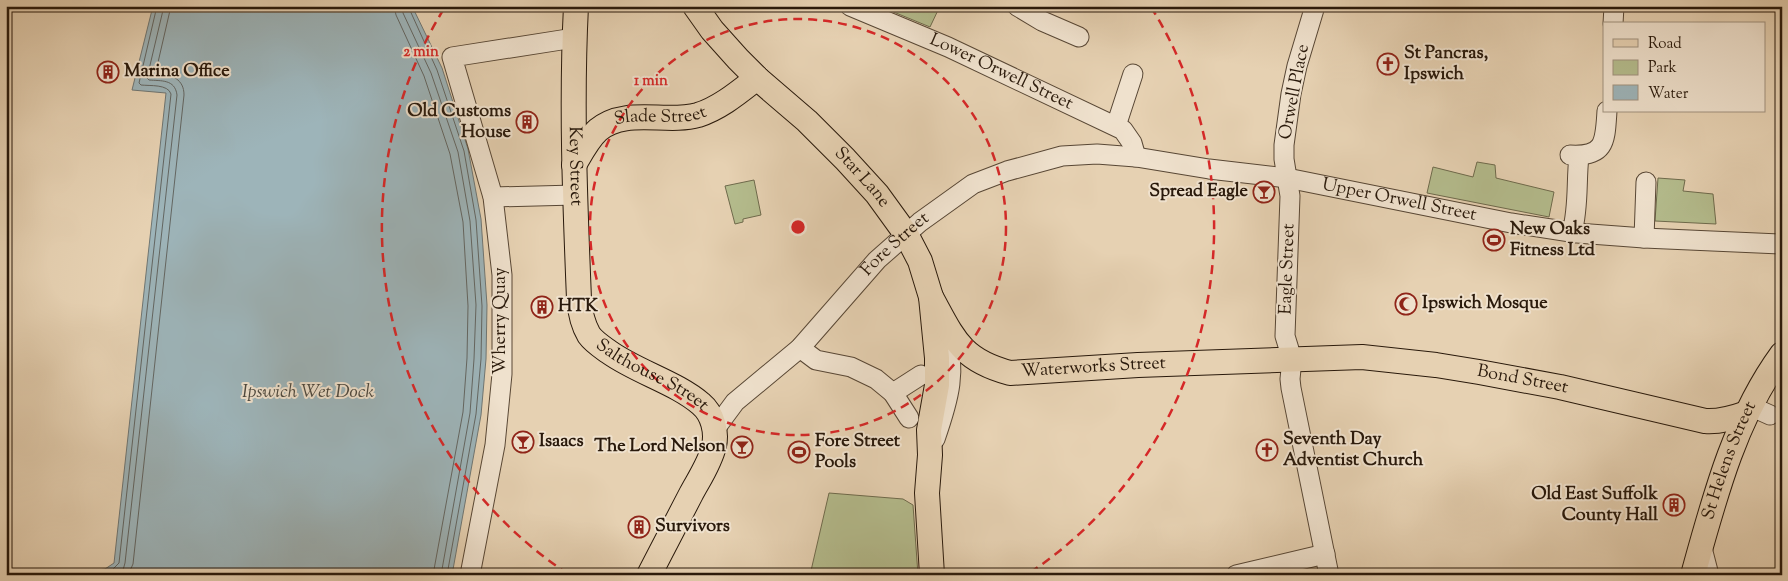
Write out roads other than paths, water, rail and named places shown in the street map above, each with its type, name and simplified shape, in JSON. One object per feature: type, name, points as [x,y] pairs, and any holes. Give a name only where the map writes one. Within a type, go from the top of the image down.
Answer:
[{"type":"main road","name":"Key Street","points":[[576,6],[574,38],[574,165],[579,299],[584,325]]},
{"type":"main road","name":"Star Lane","points":[[696,6],[712,30],[757,78],[807,121],[846,159],[877,194],[906,234],[920,261],[931,297],[937,345],[937,385],[928,430],[930,455],[927,493],[932,575]]},
{"type":"main road","name":"Slade Street","points":[[574,165],[590,139],[598,130],[616,120],[632,118],[673,119],[700,114],[714,109],[757,78]]},
{"type":"main road","name":"Waterworks Street","points":[[931,297],[954,339],[968,355],[996,369],[1010,373],[1138,364],[1292,359]]},
{"type":"main road","name":"Salthouse Street","points":[[584,325],[598,345],[619,360],[682,392],[701,404],[715,429]]},
{"type":"main road","name":"St Helens Street","points":[[1693,575],[1728,459],[1756,411],[1782,354]]},
{"type":"main road","name":"Bond Street","points":[[1292,359],[1362,357],[1436,365],[1560,387],[1705,421],[1721,421],[1756,411]]},
{"type":"main road","name":"Fore Street","points":[[649,575],[704,471],[713,448],[715,429]]},
{"type":"street","name":"Lower Orwell Street","points":[[850,6],[948,47],[1116,126],[1128,134],[1136,157]]},
{"type":"street","name":"Orwell Place","points":[[1287,178],[1284,158],[1285,129],[1297,66],[1315,6]]},
{"type":"street","points":[[1613,22],[1614,6]]},
{"type":"street","points":[[1021,7],[1042,21],[1079,37]]},
{"type":"street","name":"Wherry Quay","points":[[470,575],[495,445],[502,374],[502,275],[493,197],[452,57],[574,38]]},
{"type":"street","points":[[1116,126],[1133,74]]},
{"type":"street","points":[[1572,232],[1577,206],[1574,155],[1587,155],[1601,147],[1604,140],[1607,112]]},
{"type":"street","name":"Fore Street","points":[[715,429],[736,402],[800,348],[877,260],[906,234],[973,184],[1042,160],[1074,154],[1136,157],[1209,169],[1287,178]]},
{"type":"street","name":"Upper Orwell Street","points":[[1287,178],[1512,223],[1572,232],[1644,238],[1782,244]]},
{"type":"street","name":"Eagle Street","points":[[1287,178],[1290,196],[1285,336],[1292,359],[1291,388],[1330,575]]},
{"type":"street","points":[[1644,238],[1646,182]]},
{"type":"street","points":[[493,197],[575,195]]},
{"type":"street","name":"Star Lane","points":[[930,455],[946,410],[952,383],[951,350],[945,321]]},
{"type":"street","points":[[800,348],[816,360],[851,367],[866,373],[893,393],[909,418]]},
{"type":"street","points":[[893,393],[921,375]]},
{"type":"street","points":[[1701,544],[1709,575]]},
{"type":"street","points":[[1236,575],[1325,554]]},
{"type":"water","name":"Ipswich Wet Dock","points":[[153,6],[412,6],[442,68],[468,149],[481,219],[487,305],[486,359],[481,415],[452,575],[60,575],[105,569],[114,563],[166,93],[132,90]]},
{"type":"place","name":"St Pancras, Ipswich","points":[[1388,64]]},
{"type":"place","name":"Marina Office","points":[[108,72]]},
{"type":"place","name":"Old Customs House","points":[[527,122]]},
{"type":"place","name":"Spread Eagle","points":[[1264,192]]},
{"type":"place","name":"New Oaks Fitness Ltd","points":[[1494,240]]},
{"type":"place","name":"Ipswich Mosque","points":[[1406,304]]},
{"type":"place","name":"HTK","points":[[542,307]]},
{"type":"place","name":"Isaacs","points":[[523,442]]},
{"type":"place","name":"The Lord Nelson","points":[[742,447]]},
{"type":"place","name":"Seventh Day Adventist Church","points":[[1267,450]]},
{"type":"place","name":"Fore Street Pools","points":[[799,452]]},
{"type":"place","name":"Old East Suffolk County Hall","points":[[1674,505]]},
{"type":"place","name":"Survivors","points":[[639,527]]}]
